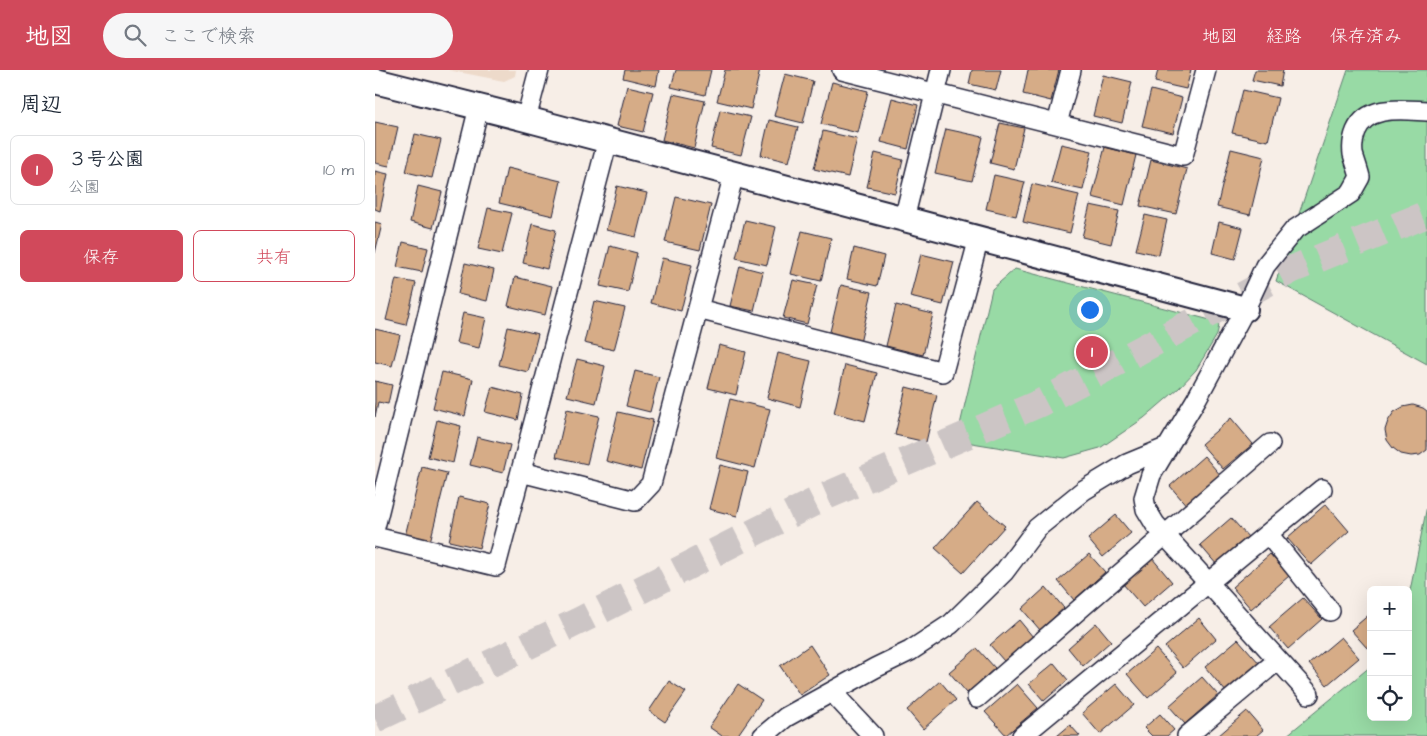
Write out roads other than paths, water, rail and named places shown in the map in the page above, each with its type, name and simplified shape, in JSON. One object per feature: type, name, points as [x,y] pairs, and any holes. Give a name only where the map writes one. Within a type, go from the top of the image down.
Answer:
[{"type":"street","points":[[526,119],[539,70]]},
{"type":"street","points":[[842,70],[1183,156],[1205,70]]},
{"type":"street","points":[[905,219],[941,70]]},
{"type":"street","points":[[1057,124],[1071,70]]},
{"type":"street","points":[[375,81],[608,140],[1245,309]]},
{"type":"street","points":[[375,527],[479,107]]},
{"type":"street","points":[[1309,694],[1165,536],[1146,509],[1144,498],[1151,475],[1197,398],[1245,309],[1265,266],[1293,230],[1351,193],[1360,177],[1353,154],[1353,138],[1360,123],[1369,115],[1388,110],[1427,111]]},
{"type":"street","points":[[375,537],[496,566],[608,140]]},
{"type":"street","points":[[521,472],[635,501],[651,484],[734,174]]},
{"type":"street","points":[[698,309],[943,372],[979,238]]},
{"type":"street","points":[[977,698],[1270,444]]},
{"type":"street","points":[[763,736],[786,717],[910,651],[951,624],[1004,572],[1037,528],[1084,490],[1127,464],[1168,447]]},
{"type":"street","points":[[1022,736],[1322,490]]},
{"type":"street","points":[[1268,534],[1331,611]]},
{"type":"street","points":[[1187,736],[1278,660]]},
{"type":"street","points":[[832,692],[873,736]]},
{"type":"tunnel","points":[[375,719],[581,620],[824,497],[1040,403],[1293,269],[1427,214]]},
{"type":"place","name":"３号公園","points":[[1092,352]]}]
